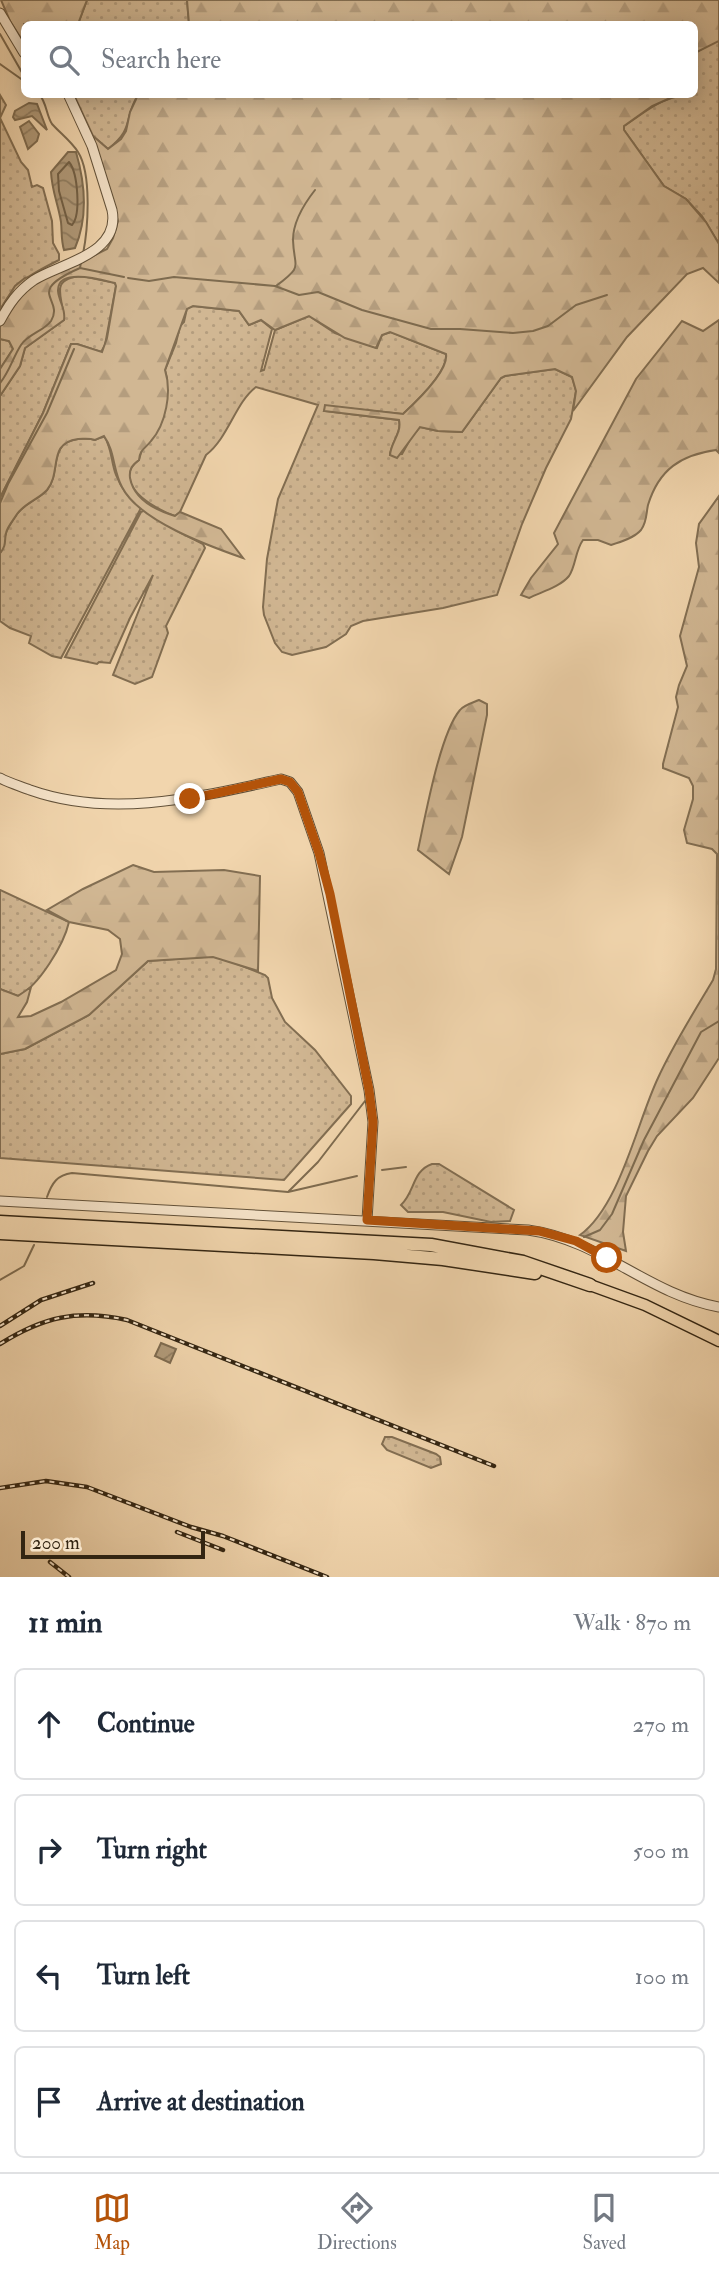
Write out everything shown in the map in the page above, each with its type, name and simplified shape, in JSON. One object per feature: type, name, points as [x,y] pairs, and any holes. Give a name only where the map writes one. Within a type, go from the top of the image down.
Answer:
[{"type":"highway","points":[[0,1222],[431,1245],[515,1260],[590,1285]]},
{"type":"highway","points":[[0,1233],[374,1253],[506,1268],[590,1285]]},
{"type":"main road","points":[[590,1285],[645,1305],[719,1341]]},
{"type":"street","points":[[1,14],[21,48]]},
{"type":"street","points":[[0,321],[14,298],[36,279],[76,261],[103,242],[114,218],[92,146],[70,98]]},
{"type":"street","points":[[0,778],[48,796],[90,804],[167,802],[281,779],[290,782],[298,792],[330,894],[369,1090],[373,1122],[367,1220]]},
{"type":"street","points":[[0,1201],[514,1228],[552,1234],[584,1245],[664,1291],[694,1302],[719,1307]]},
{"type":"green space","points":[[1,0],[87,0],[79,21],[21,21],[21,38]]},
{"type":"green space","points":[[87,0],[187,0],[189,21],[79,21]]},
{"type":"green space","points":[[187,0],[719,0],[719,41],[698,52],[698,21],[189,21]]},
{"type":"green space","points":[[719,41],[719,244],[702,216],[686,199],[664,186],[624,130],[624,126],[657,104],[672,98],[698,98],[698,51]]},
{"type":"green space","points":[[0,95],[6,105],[0,118]]},
{"type":"green space","points":[[75,98],[136,98],[122,135],[108,149],[93,136]]},
{"type":"green space","points":[[137,98],[670,98],[652,106],[624,126],[624,130],[664,186],[686,199],[706,222],[719,244],[719,283],[703,268],[687,274],[627,337],[573,411],[576,391],[572,377],[555,369],[505,376],[462,432],[420,427],[397,458],[390,455],[399,429],[399,420],[324,411],[325,405],[403,414],[437,377],[446,361],[446,354],[390,332],[382,335],[376,348],[345,338],[309,316],[275,330],[261,320],[249,325],[239,311],[193,306],[187,309],[165,370],[168,398],[164,417],[156,434],[134,464],[130,478],[136,492],[153,507],[175,516],[180,512],[221,529],[243,558],[176,531],[143,511],[122,487],[104,436],[95,440],[78,439],[62,446],[47,490],[17,514],[7,531],[0,553],[0,498],[43,413],[71,344],[102,352],[116,286],[115,283],[91,278],[65,279],[58,291],[64,320],[25,348],[20,366],[0,396],[0,369],[13,349],[9,341],[0,339],[0,310],[15,286],[25,278],[60,271],[107,249],[118,221],[93,136],[108,149],[121,139],[126,131]]},
{"type":"green space","points":[[0,118],[21,162],[28,170],[32,187],[37,185],[43,188],[52,221],[53,243],[59,260],[25,280],[12,292],[0,310]]},
{"type":"green space","points":[[82,276],[115,283],[116,286],[105,345],[101,352],[71,344],[43,413],[0,498],[0,396],[20,366],[25,348],[64,320],[61,285],[71,278]]},
{"type":"green space","points":[[193,306],[239,311],[249,325],[261,320],[272,329],[261,371],[264,370],[275,330],[309,316],[335,333],[377,348],[382,335],[391,332],[446,354],[437,377],[403,414],[326,406],[324,411],[399,420],[399,429],[390,455],[402,454],[420,427],[462,432],[505,376],[555,369],[572,377],[576,391],[571,419],[522,524],[497,595],[443,608],[363,621],[351,626],[346,634],[326,647],[292,655],[282,652],[275,643],[264,615],[267,559],[278,499],[318,405],[256,387],[243,402],[221,439],[206,455],[180,512],[175,516],[146,501],[132,486],[129,477],[131,468],[139,460],[142,449],[164,415],[167,378],[165,370],[187,308]]},
{"type":"green space","points":[[719,320],[719,453],[716,450],[692,456],[665,473],[648,505],[643,527],[635,535],[611,545],[598,540],[583,540],[571,572],[565,580],[529,598],[521,595],[558,544],[554,533],[636,379],[682,321],[703,331]]},
{"type":"green space","points":[[0,339],[9,341],[13,349],[0,369]]},
{"type":"green space","points":[[104,436],[120,485],[141,508],[61,658],[29,643],[31,636],[0,621],[0,553],[7,531],[17,514],[47,490],[62,446],[78,439],[95,440]]},
{"type":"green space","points":[[719,496],[719,1058],[693,1098],[657,1136],[626,1196],[623,1232],[626,1251],[580,1235],[594,1222],[617,1184],[658,1078],[713,980],[716,969],[717,854],[712,849],[687,843],[684,830],[693,799],[693,786],[689,778],[663,768],[663,764],[678,707],[676,697],[687,666],[680,636],[699,567],[696,543],[699,524]]},
{"type":"green space","points":[[145,510],[203,544],[205,548],[166,626],[168,633],[152,677],[135,684],[113,675],[153,575],[110,663],[97,664],[65,657],[141,512]]},
{"type":"green space","points":[[479,700],[487,704],[487,715],[462,837],[449,874],[418,850],[446,737],[460,710]]},
{"type":"green space","points":[[133,865],[154,872],[224,870],[260,876],[258,971],[213,957],[148,961],[89,1015],[25,1049],[0,1054],[0,989],[18,996],[31,987],[27,1002],[18,1017],[31,1016],[116,970],[122,954],[120,939],[108,930],[69,922],[47,910]]},
{"type":"green space","points":[[0,890],[69,922],[50,964],[26,991],[18,996],[0,989]]},
{"type":"green space","points":[[217,956],[268,978],[272,998],[285,1022],[315,1050],[351,1096],[351,1104],[284,1180],[0,1158],[0,1054],[25,1049],[89,1015],[148,961]]},
{"type":"green space","points":[[432,1164],[439,1164],[514,1210],[510,1221],[491,1222],[443,1212],[408,1212],[401,1205],[417,1177]]},
{"type":"green space","points":[[385,1437],[392,1437],[436,1454],[440,1457],[441,1464],[431,1468],[387,1450],[382,1444]]},
{"type":"water","points":[[29,103],[37,104],[47,130],[32,116],[15,120],[13,117],[15,111]]},
{"type":"water","points":[[29,121],[39,134],[37,141],[28,149],[20,127]]},
{"type":"water","points":[[68,152],[76,152],[79,164],[83,213],[75,248],[64,250],[51,172]]},
{"type":"water","points":[[161,1343],[176,1349],[170,1363],[155,1356]]},
{"type":"waterway","points":[[0,34],[21,71]]},
{"type":"waterway","points":[[0,64],[21,79]]},
{"type":"waterway","points":[[42,98],[52,124],[75,148],[82,162],[88,202],[83,254]]},
{"type":"waterway","points":[[276,286],[294,270],[295,226],[303,207],[315,190]]},
{"type":"waterway","points":[[0,383],[24,341],[51,321],[54,313],[49,290],[53,284],[80,268],[81,262]]},
{"type":"waterway","points":[[80,268],[124,277]]},
{"type":"waterway","points":[[128,278],[149,281],[174,277],[275,286],[299,295],[318,292],[362,310],[431,329],[513,333],[548,326],[576,305],[607,295]]},
{"type":"waterway","points":[[0,503],[47,413],[74,349]]},
{"type":"waterway","points":[[584,1237],[600,1230],[612,1214],[644,1140],[701,1032],[719,1021]]},
{"type":"waterway","points":[[289,1191],[318,1162],[365,1101]]},
{"type":"waterway","points":[[382,1170],[406,1167]]},
{"type":"waterway","points":[[47,1197],[56,1180],[72,1173],[288,1192],[357,1176]]},
{"type":"waterway","points":[[0,1280],[24,1266],[34,1245]]},
{"type":"railway","points":[[0,1326],[41,1300],[93,1283]]},
{"type":"railway","points":[[0,1344],[31,1327],[61,1318],[92,1315],[127,1320],[494,1466]]},
{"type":"railway","points":[[0,1488],[46,1481],[87,1487],[327,1577]]},
{"type":"railway","points":[[177,1532],[223,1550]]},
{"type":"railway","points":[[50,1562],[69,1577]]},
{"type":"route","points":[[190,799],[281,779],[290,782],[298,792],[330,894],[369,1090],[373,1122],[367,1220],[539,1231],[576,1241],[607,1258]]}]
